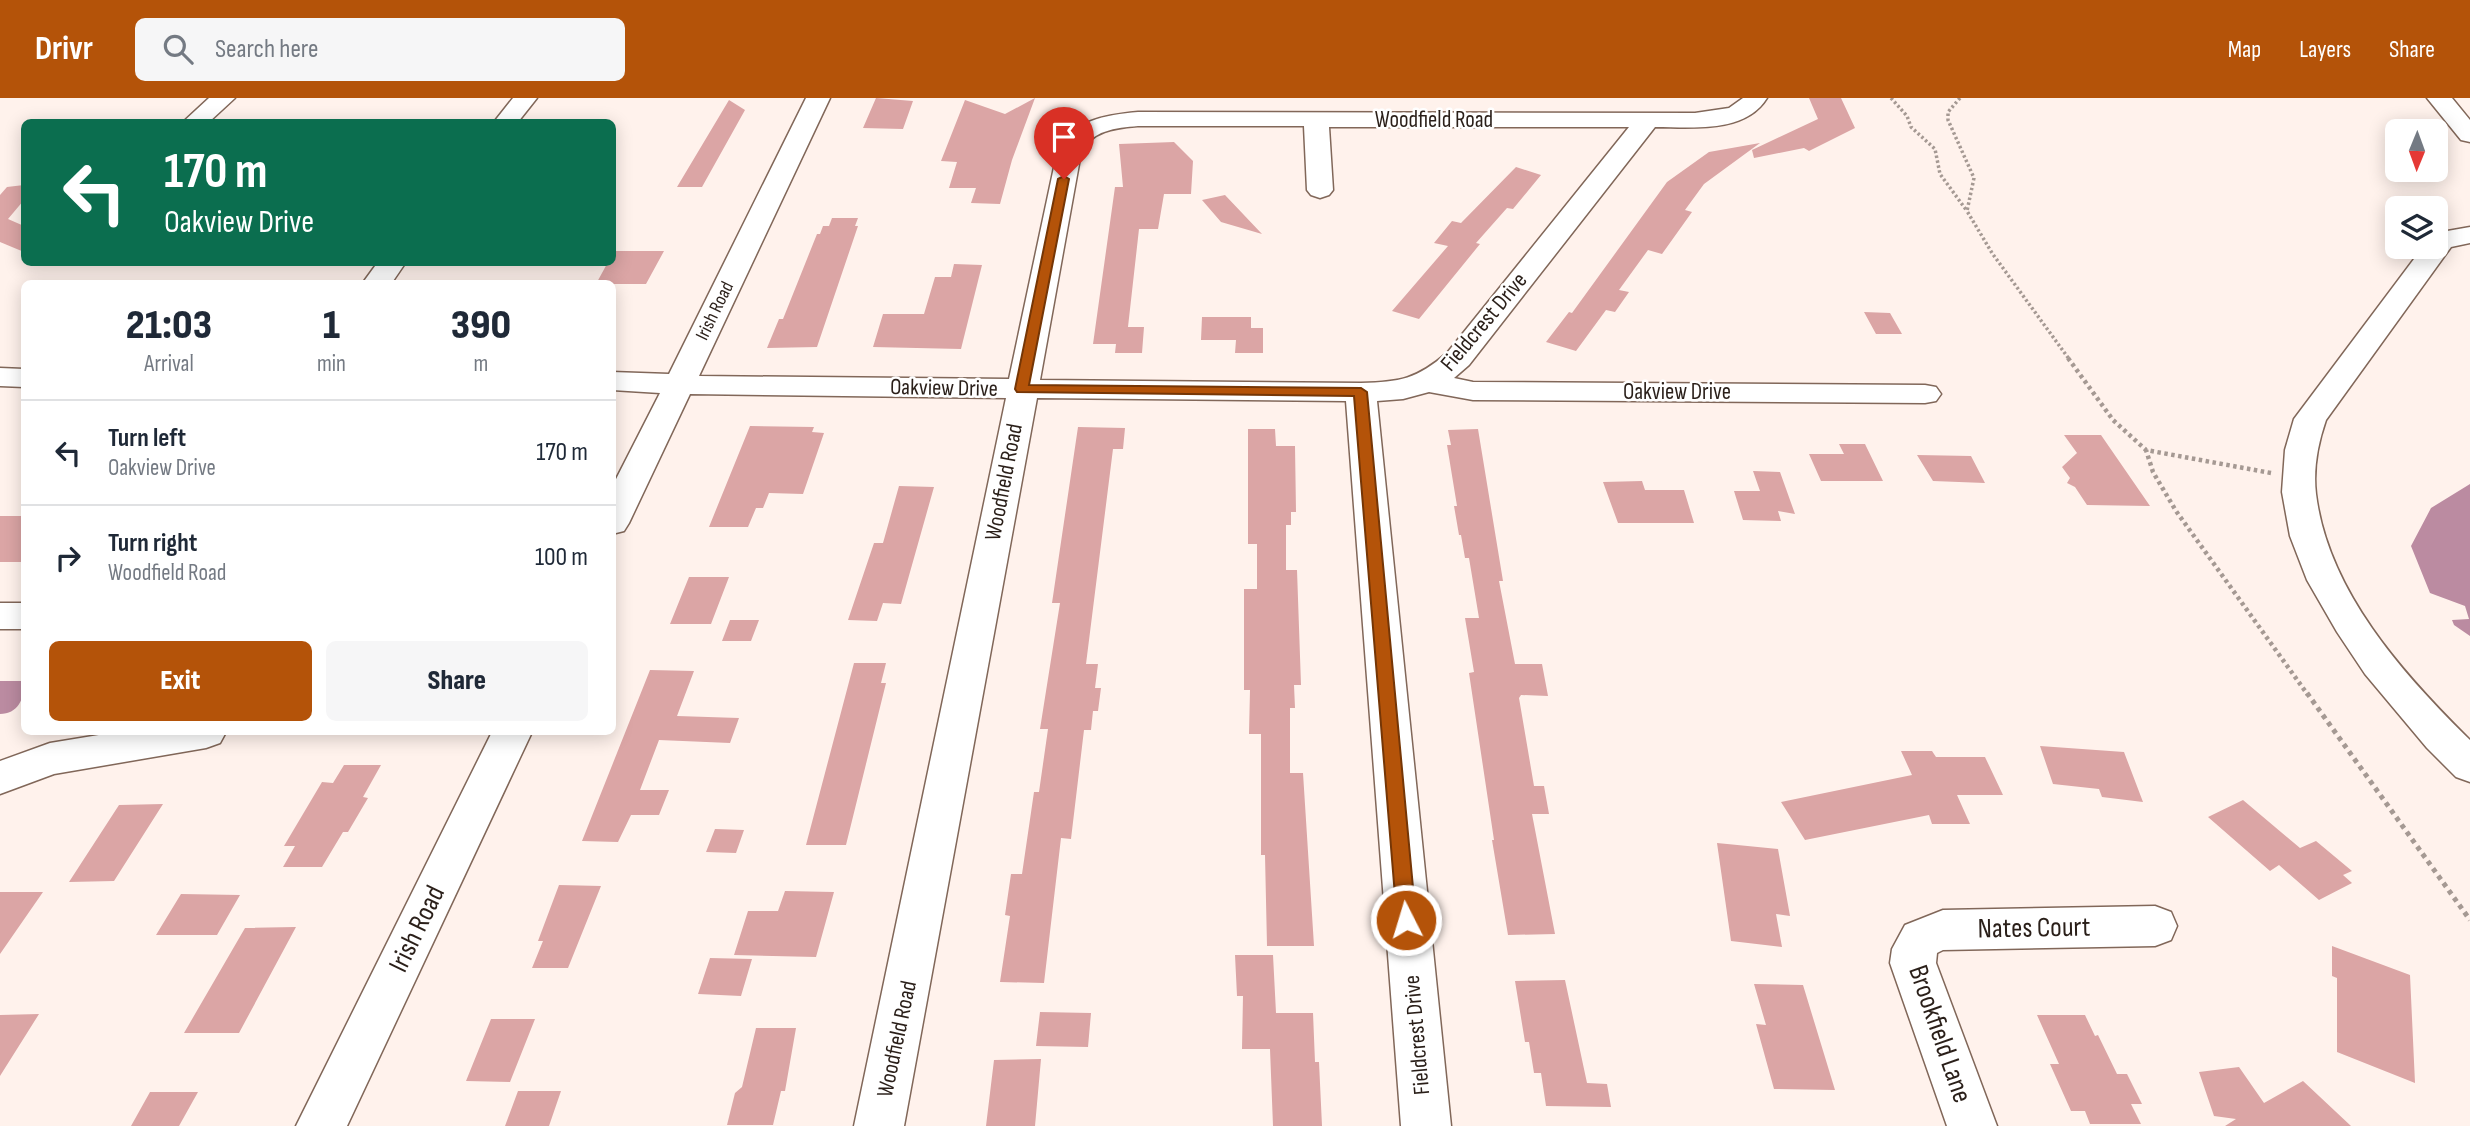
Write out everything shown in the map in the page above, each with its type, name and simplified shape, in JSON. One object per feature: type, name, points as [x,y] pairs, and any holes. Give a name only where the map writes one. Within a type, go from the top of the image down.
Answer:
[{"type":"street","points":[[198,119],[223,98]]},
{"type":"street","points":[[508,119],[525,98]]},
{"type":"street","name":"Irish Road","points":[[616,515],[818,98]]},
{"type":"street","points":[[2439,98],[2470,135]]},
{"type":"street","name":"Woodfield Road","points":[[879,1126],[1069,153],[1076,138],[1095,127],[1130,119],[1647,121],[1713,118],[1737,113],[1753,102]]},
{"type":"street","points":[[1315,119],[1320,190]]},
{"type":"street","name":"Fieldcrest Drive","points":[[1426,1126],[1361,392],[1407,389],[1430,383],[1458,359],[1647,121]]},
{"type":"street","points":[[2458,228],[2310,419],[2300,451],[2299,489],[2307,537],[2338,601],[2385,675],[2470,766]]},
{"type":"street","points":[[379,280],[390,266]]},
{"type":"street","points":[[0,377],[21,377]]},
{"type":"street","name":"Oakview Drive","points":[[616,381],[1361,392]]},
{"type":"street","name":"Oakview Drive","points":[[1430,383],[1472,391],[1925,394]]},
{"type":"street","points":[[0,616],[21,616]]},
{"type":"street","points":[[0,778],[99,741],[170,735]]},
{"type":"street","name":"Irish Road","points":[[321,1126],[511,735]]},
{"type":"street","name":"Nates Court","points":[[1916,942],[1926,933],[1943,929],[2154,926]]},
{"type":"street","name":"Brookfield Lane","points":[[1916,942],[1913,962],[1972,1126]]},
{"type":"path","points":[[1891,98],[1907,116],[1911,127],[1935,149],[1934,157],[1940,175],[1967,211],[1992,253],[2113,420],[2146,450],[2153,472],[2176,511],[2470,920]]},
{"type":"path","points":[[1960,98],[1948,112],[1948,120],[1974,178],[1967,211]]},
{"type":"path","points":[[2146,450],[2192,457]]},
{"type":"shaded area","points":[[2470,484],[2470,636],[2454,625],[2452,620],[2469,619],[2465,606],[2430,593],[2411,546],[2431,508]]},
{"type":"shaded area","points":[[0,681],[21,681],[20,704],[12,711],[0,714]]},
{"type":"building","points":[[876,98],[913,101],[903,129],[863,128]]},
{"type":"building","points":[[1035,98],[1012,160],[1000,204],[971,203],[976,188],[949,188],[957,162],[941,161],[965,100],[1005,114]]},
{"type":"building","points":[[1809,98],[1841,98],[1855,128],[1809,151],[1804,148],[1754,158],[1752,150],[1818,119]]},
{"type":"building","points":[[729,100],[745,110],[702,187],[677,187]]},
{"type":"building","points":[[1174,142],[1193,161],[1191,194],[1164,194],[1158,229],[1139,229],[1128,327],[1144,327],[1142,353],[1115,353],[1116,344],[1093,344],[1115,187],[1123,187],[1119,144]]},
{"type":"building","points":[[1760,143],[1704,184],[1685,210],[1692,212],[1662,254],[1648,250],[1619,290],[1629,292],[1615,312],[1606,310],[1576,351],[1546,342],[1569,312],[1572,313],[1667,182],[1709,152]]},
{"type":"building","points":[[1516,167],[1541,175],[1513,209],[1507,208],[1476,243],[1480,244],[1419,319],[1392,311],[1448,246],[1434,243],[1452,221],[1461,223]]},
{"type":"building","points":[[21,185],[21,204],[8,219],[21,225],[21,251],[0,242],[0,195],[7,187]]},
{"type":"building","points":[[1225,195],[1262,234],[1221,222],[1202,200]]},
{"type":"building","points":[[832,218],[858,218],[855,226],[858,226],[817,347],[767,348],[779,319],[783,319],[817,234],[820,234],[823,226],[829,226]]},
{"type":"building","points":[[616,251],[664,251],[646,284],[616,284],[616,280],[598,280],[606,266],[616,266]]},
{"type":"building","points":[[954,264],[982,265],[961,349],[873,347],[883,314],[924,314],[935,277],[951,277]]},
{"type":"building","points":[[1864,312],[1890,313],[1902,334],[1876,334]]},
{"type":"building","points":[[1202,317],[1251,317],[1251,328],[1263,328],[1263,353],[1235,353],[1236,340],[1201,340]]},
{"type":"building","points":[[750,426],[814,427],[812,432],[824,433],[803,494],[769,493],[763,508],[756,508],[748,527],[709,527]]},
{"type":"building","points":[[1078,427],[1125,428],[1123,449],[1113,449],[1086,664],[1098,664],[1095,688],[1101,688],[1098,711],[1093,711],[1091,730],[1084,730],[1071,839],[1061,838],[1044,983],[1000,982],[1010,916],[1005,915],[1011,874],[1022,874],[1034,792],[1039,792],[1048,729],[1040,729],[1060,603],[1052,603]]},
{"type":"building","points":[[1248,429],[1275,429],[1276,446],[1295,446],[1296,512],[1291,512],[1291,525],[1286,525],[1286,570],[1297,570],[1301,685],[1294,685],[1295,708],[1290,708],[1290,773],[1303,773],[1314,946],[1267,946],[1265,855],[1261,855],[1261,734],[1249,734],[1250,690],[1244,690],[1244,589],[1257,589],[1257,544],[1248,544]]},
{"type":"building","points":[[1478,429],[1503,581],[1499,581],[1515,664],[1542,664],[1548,696],[1521,695],[1519,698],[1534,786],[1544,786],[1549,814],[1532,814],[1555,934],[1508,935],[1492,840],[1469,673],[1474,672],[1465,618],[1479,618],[1469,558],[1465,558],[1459,535],[1447,445],[1451,445],[1448,430]]},
{"type":"building","points":[[2064,435],[2101,435],[2150,506],[2087,505],[2075,487],[2067,483],[2070,478],[2062,467],[2077,453]]},
{"type":"building","points":[[1839,444],[1865,444],[1883,481],[1821,481],[1809,454],[1844,454]]},
{"type":"building","points":[[1917,455],[1971,456],[1985,483],[1933,481]]},
{"type":"building","points":[[1753,471],[1780,472],[1795,514],[1778,511],[1781,521],[1743,520],[1734,491],[1760,491]]},
{"type":"building","points":[[1642,481],[1645,490],[1684,490],[1694,523],[1618,523],[1603,482]]},
{"type":"building","points":[[899,486],[934,487],[901,604],[883,603],[877,621],[848,620],[874,543],[883,543]]},
{"type":"building","points":[[0,516],[21,516],[21,562],[0,562]]},
{"type":"building","points":[[689,577],[729,577],[711,624],[670,624]]},
{"type":"building","points":[[730,620],[759,620],[751,641],[722,641]]},
{"type":"building","points":[[854,663],[886,663],[881,683],[886,683],[846,845],[806,845]]},
{"type":"building","points":[[650,670],[694,671],[677,716],[739,718],[730,743],[659,740],[640,790],[669,790],[659,815],[631,815],[618,842],[582,841]]},
{"type":"building","points":[[2040,746],[2124,752],[2143,802],[2102,797],[2099,789],[2053,784]]},
{"type":"building","points":[[1901,751],[1932,751],[1936,757],[1985,757],[2003,795],[1957,795],[1970,824],[1932,824],[1929,815],[1805,840],[1781,802],[1912,775]]},
{"type":"building","points":[[344,765],[381,765],[363,797],[368,798],[348,832],[343,832],[322,867],[283,867],[295,846],[284,846],[322,782],[333,783]]},
{"type":"building","points":[[2243,800],[2300,848],[2316,841],[2352,871],[2343,875],[2352,883],[2319,900],[2279,865],[2270,871],[2208,817]]},
{"type":"building","points":[[163,804],[114,881],[69,882],[119,805]]},
{"type":"building","points":[[715,829],[744,830],[736,853],[706,852]]},
{"type":"building","points":[[1717,843],[1778,849],[1790,916],[1776,914],[1782,947],[1731,941]]},
{"type":"building","points":[[559,885],[601,886],[568,968],[532,968],[543,941],[538,941]]},
{"type":"building","points":[[785,891],[834,892],[816,957],[734,955],[748,911],[778,911]]},
{"type":"building","points":[[0,892],[43,892],[0,954]]},
{"type":"building","points":[[181,894],[240,895],[217,935],[156,935]]},
{"type":"building","points":[[296,927],[239,1033],[184,1033],[245,928]]},
{"type":"building","points":[[2332,946],[2410,975],[2415,1083],[2337,1052],[2337,978],[2332,976]]},
{"type":"building","points":[[1235,955],[1273,955],[1276,1013],[1313,1013],[1322,1126],[1273,1126],[1270,1049],[1242,1049],[1243,996],[1237,996]]},
{"type":"building","points":[[710,958],[752,959],[741,996],[698,994]]},
{"type":"building","points":[[1565,980],[1587,1083],[1607,1084],[1611,1107],[1546,1106],[1541,1073],[1534,1073],[1529,1042],[1525,1042],[1515,981]]},
{"type":"building","points":[[1754,984],[1803,985],[1835,1090],[1774,1089],[1756,1024],[1766,1025]]},
{"type":"building","points":[[1040,1012],[1091,1013],[1088,1047],[1036,1046]]},
{"type":"building","points":[[39,1014],[0,1076],[0,1015]]},
{"type":"building","points":[[2037,1015],[2085,1015],[2117,1074],[2127,1074],[2142,1104],[2131,1104],[2141,1124],[2090,1124],[2085,1111],[2071,1111],[2050,1064],[2059,1064]]},
{"type":"building","points":[[491,1019],[535,1019],[510,1082],[466,1081]]},
{"type":"building","points":[[756,1028],[796,1028],[785,1091],[781,1091],[773,1125],[727,1125],[735,1093],[742,1087]]},
{"type":"building","points":[[1041,1059],[1035,1126],[986,1126],[994,1060]]},
{"type":"building","points":[[2239,1067],[2264,1103],[2303,1081],[2351,1126],[2225,1126],[2236,1119],[2214,1116],[2199,1072]]},
{"type":"building","points":[[518,1091],[561,1091],[549,1126],[505,1126]]},
{"type":"building","points":[[150,1092],[198,1092],[179,1126],[131,1126]]},
{"type":"route","points":[[1064,179],[1022,389],[1361,392],[1406,920]]}]
